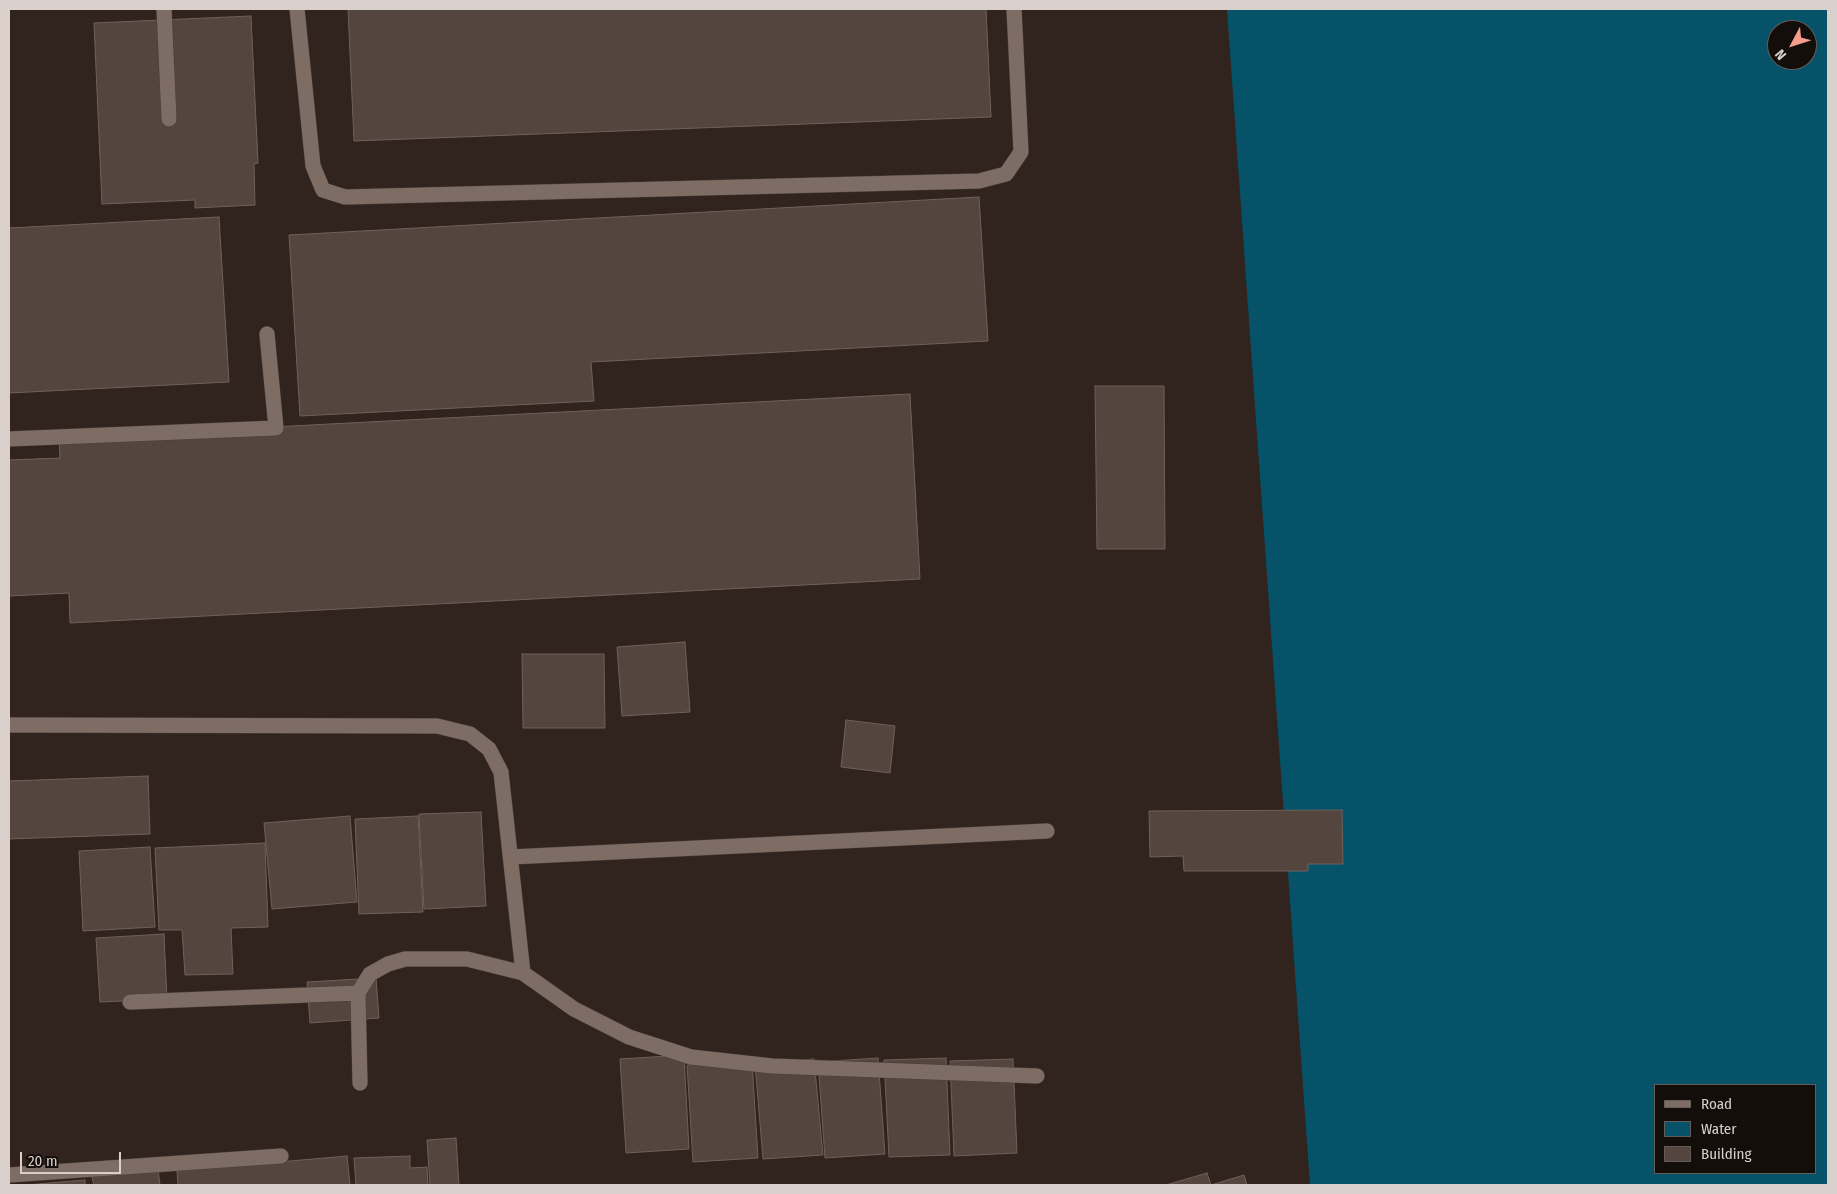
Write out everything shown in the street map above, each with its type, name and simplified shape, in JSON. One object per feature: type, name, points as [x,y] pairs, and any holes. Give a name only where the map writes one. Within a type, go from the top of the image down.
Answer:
[{"type":"lane","points":[[164,9],[169,120]]},
{"type":"lane","points":[[297,9],[313,166],[323,190],[345,197],[979,181],[1006,174],[1021,152],[1014,9]]},
{"type":"lane","points":[[9,439],[276,428],[267,334]]},
{"type":"lane","points":[[9,725],[437,726],[470,734],[490,749],[502,772],[523,973]]},
{"type":"lane","points":[[511,857],[1047,831]]},
{"type":"lane","points":[[360,1083],[358,993],[370,974],[388,964],[405,959],[467,959],[523,973],[574,1009],[629,1037],[691,1057],[772,1066],[1037,1076]]},
{"type":"lane","points":[[130,1002],[358,993]]},
{"type":"lane","points":[[9,1175],[281,1156]]},
{"type":"water","points":[[1227,9],[1828,9],[1828,1185],[1310,1185]]},
{"type":"building","points":[[348,9],[986,9],[991,117],[354,141]]},
{"type":"building","points":[[251,16],[258,163],[254,164],[255,205],[195,208],[195,200],[102,204],[94,23]]},
{"type":"building","points":[[979,197],[988,341],[591,362],[594,401],[300,416],[289,235]]},
{"type":"building","points":[[219,217],[229,382],[9,393],[9,228]]},
{"type":"building","points":[[1095,386],[1164,386],[1165,549],[1097,549]]},
{"type":"building","points":[[910,394],[920,579],[70,623],[69,593],[9,596],[9,460],[60,458],[59,438]]},
{"type":"building","points":[[685,642],[690,712],[622,716],[617,647]]},
{"type":"building","points":[[522,654],[604,654],[605,728],[523,728]]},
{"type":"building","points":[[846,720],[895,726],[890,773],[841,767]]},
{"type":"building","points":[[148,776],[150,834],[9,839],[9,781]]},
{"type":"building","points":[[1342,810],[1343,864],[1308,864],[1308,871],[1184,871],[1183,856],[1150,857],[1149,811]]},
{"type":"building","points":[[481,812],[486,906],[424,909],[419,814]]},
{"type":"building","points":[[350,816],[357,902],[272,909],[264,823]]},
{"type":"building","points":[[418,816],[423,912],[359,914],[355,819]]},
{"type":"building","points":[[265,843],[268,927],[231,928],[233,974],[185,975],[182,930],[159,930],[155,848]]},
{"type":"building","points":[[150,847],[155,927],[83,931],[79,851]]},
{"type":"building","points":[[164,934],[167,999],[100,1002],[96,938]]},
{"type":"building","points":[[376,978],[379,1018],[310,1023],[307,982]]},
{"type":"building","points":[[684,1055],[689,1149],[626,1153],[620,1059]]},
{"type":"building","points":[[878,1058],[885,1154],[825,1158],[818,1062]]},
{"type":"building","points":[[946,1058],[950,1155],[889,1157],[884,1060]]},
{"type":"building","points":[[814,1059],[823,1155],[763,1159],[755,1064]]},
{"type":"building","points":[[1013,1059],[1017,1153],[954,1156],[950,1061]]},
{"type":"building","points":[[752,1061],[758,1158],[693,1162],[687,1065]]},
{"type":"building","points":[[456,1138],[459,1185],[430,1185],[427,1140]]},
{"type":"building","points":[[347,1156],[350,1185],[178,1185],[177,1171]]},
{"type":"building","points":[[410,1156],[410,1168],[427,1167],[428,1185],[356,1185],[354,1158]]},
{"type":"building","points":[[158,1169],[160,1185],[94,1185],[92,1177]]},
{"type":"building","points":[[1207,1173],[1211,1185],[1166,1185]]},
{"type":"building","points":[[1244,1175],[1247,1185],[1211,1185]]},
{"type":"building","points":[[85,1180],[85,1185],[26,1185]]}]
